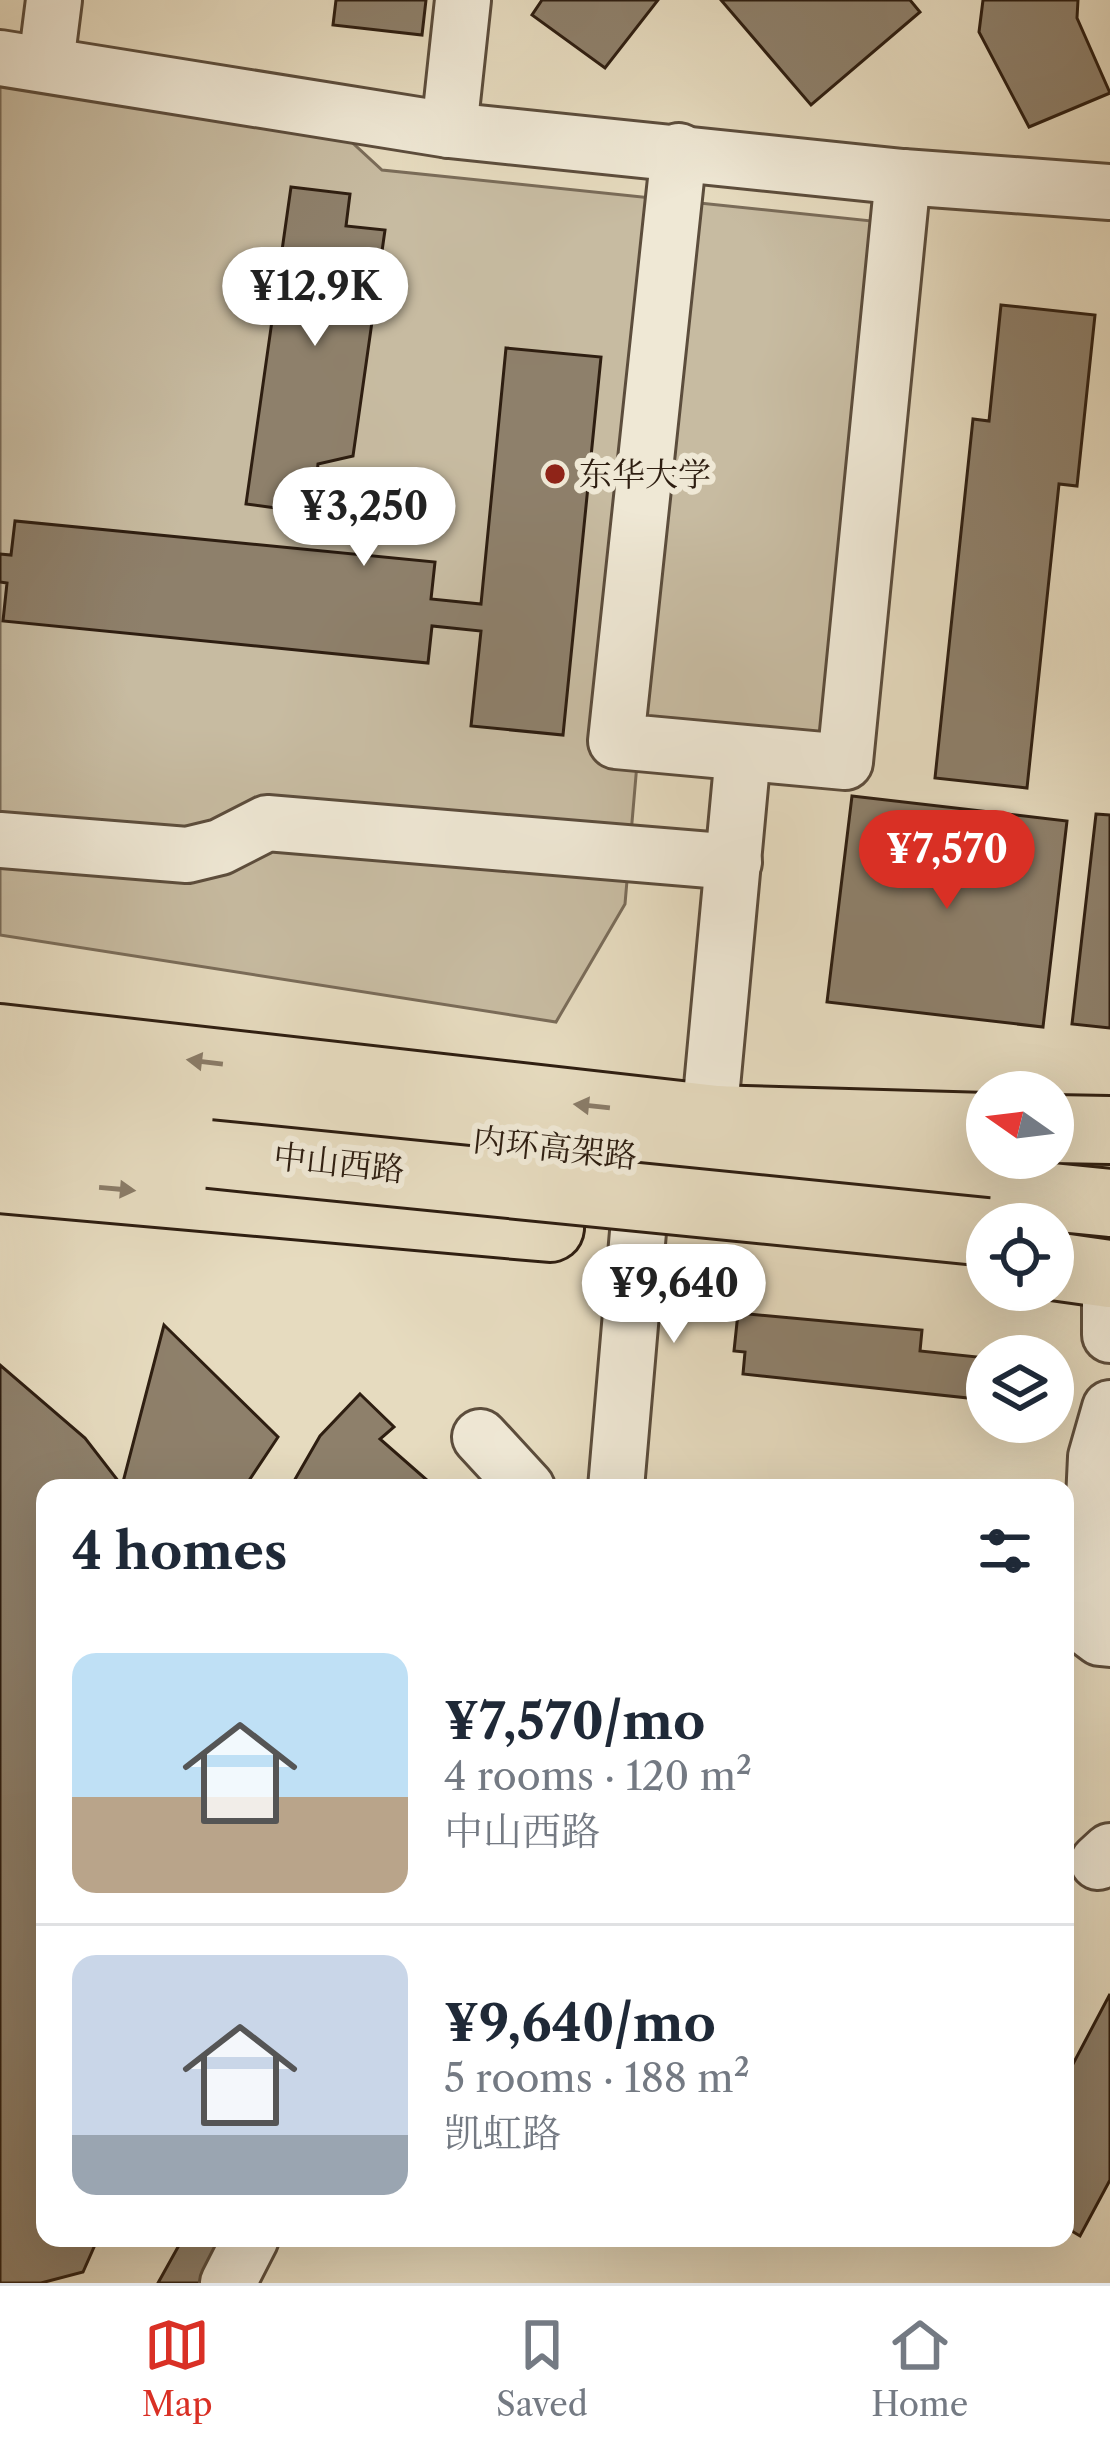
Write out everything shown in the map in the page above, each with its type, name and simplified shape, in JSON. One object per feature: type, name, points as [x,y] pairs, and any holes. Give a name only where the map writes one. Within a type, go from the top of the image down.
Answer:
[{"type":"main road","points":[[0,1039],[709,1119],[966,1143]]},
{"type":"main road","points":[[0,1065],[130,1104]]},
{"type":"main road","name":"内环高架路","points":[[0,1085],[130,1104],[1110,1203]]},
{"type":"main road","points":[[709,1119],[966,1126]]},
{"type":"main road","name":"内环高架路","points":[[0,1126],[208,1154],[966,1230]]},
{"type":"main road","name":"中山西路","points":[[0,1126],[640,1197],[1110,1228]]},
{"type":"main road","points":[[1074,1129],[1110,1130]]},
{"type":"main road","points":[[1074,1153],[1110,1157]]},
{"type":"main road","points":[[0,1179],[550,1228],[966,1242]]},
{"type":"main road","points":[[640,1197],[966,1252]]},
{"type":"main road","points":[[1074,1243],[1110,1246]]},
{"type":"main road","points":[[1074,1268],[1110,1274]]},
{"type":"street","points":[[54,0],[23,61],[449,130],[903,177],[1110,192]]},
{"type":"street","points":[[449,130],[463,0]]},
{"type":"street","points":[[679,151],[616,741],[845,763],[903,177]]},
{"type":"street","points":[[709,1119],[743,754]]},
{"type":"street","points":[[0,840],[187,855],[220,847],[267,824],[734,862]]},
{"type":"street","points":[[617,1479],[640,1197]]},
{"type":"street","points":[[1110,1286],[1110,1334]]},
{"type":"street","points":[[1110,1408],[1096,1457],[1088,1629],[1110,1639]]},
{"type":"street","points":[[480,1438],[519,1479]]},
{"type":"street","points":[[228,2283],[246,2247]]},
{"type":"shaded area","points":[[0,79],[332,124],[382,170],[872,221],[826,739],[641,717],[625,904],[556,1022],[0,935]]},
{"type":"building","points":[[336,0],[426,0],[422,35],[333,25]]},
{"type":"building","points":[[542,0],[658,0],[605,68],[532,15]]},
{"type":"building","points":[[721,0],[910,0],[920,12],[811,105]]},
{"type":"building","points":[[983,0],[1078,0],[1077,18],[1110,93],[1029,127],[979,32]]},
{"type":"building","points":[[291,187],[350,194],[346,226],[385,230],[353,456],[318,464],[313,513],[246,504]]},
{"type":"building","points":[[1001,305],[1095,315],[1077,486],[1059,484],[1027,788],[935,778],[973,419],[989,421]]},
{"type":"building","points":[[506,348],[601,357],[563,735],[471,726],[481,631],[432,626],[428,663],[3,621],[7,583],[0,582],[0,554],[11,555],[15,521],[435,562],[431,599],[481,604]]},
{"type":"building","points":[[852,796],[1067,821],[1043,1027],[827,1002]]},
{"type":"building","points":[[1096,814],[1110,815],[1110,1028],[1072,1024]]},
{"type":"building","points":[[738,1313],[922,1330],[920,1351],[966,1356],[966,1398],[743,1374],[745,1352],[734,1351]]},
{"type":"building","points":[[164,1325],[278,1437],[250,1479],[124,1479]]},
{"type":"building","points":[[0,1365],[85,1438],[117,1479],[36,1479],[36,2247],[94,2247],[83,2272],[41,2283],[0,2283]]},
{"type":"building","points":[[360,1394],[394,1427],[380,1439],[426,1479],[295,1479],[320,1436]]},
{"type":"building","points":[[1110,1994],[1110,2180],[1080,2236],[1074,2232],[1074,2062]]},
{"type":"building","points":[[178,2247],[222,2247],[203,2283],[158,2283]]},
{"type":"place","name":"东华大学","points":[[555,474]]}]
